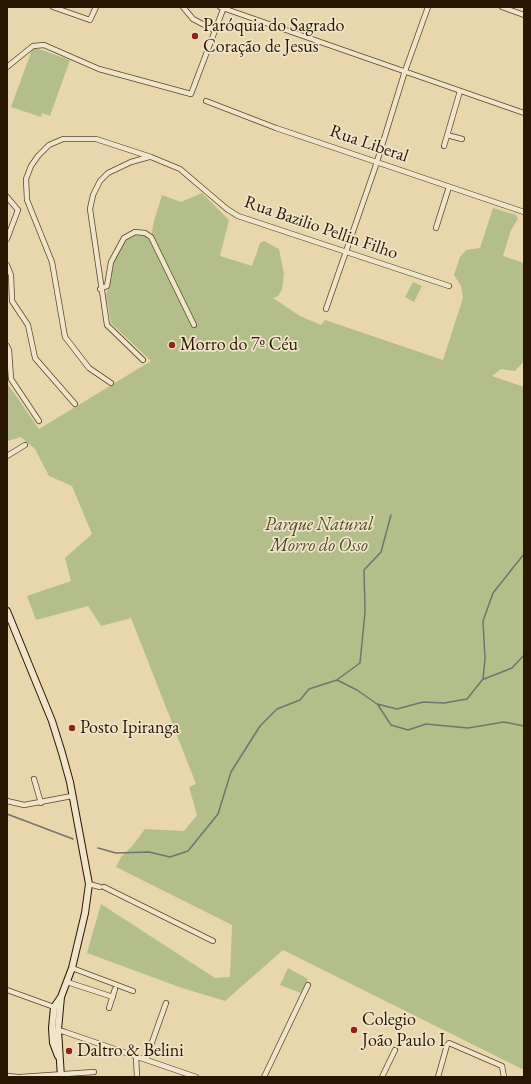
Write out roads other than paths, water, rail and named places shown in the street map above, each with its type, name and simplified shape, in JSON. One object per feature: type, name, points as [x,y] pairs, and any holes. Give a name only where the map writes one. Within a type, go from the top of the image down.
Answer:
[{"type":"main road","points":[[7,611],[52,721],[62,753],[89,884],[85,913],[72,968],[61,997],[58,1030],[58,1056]]},
{"type":"main road","points":[[61,997],[54,1007],[53,1037],[61,1076]]},
{"type":"street","points":[[53,7],[67,9],[90,20],[96,7]]},
{"type":"street","points":[[183,7],[193,19],[214,30]]},
{"type":"street","points":[[7,67],[33,46],[38,44],[44,45],[99,69],[190,94],[196,82],[222,7],[524,113]]},
{"type":"street","points":[[326,309],[377,162],[404,71],[428,7]]},
{"type":"street","points":[[502,7],[524,15]]},
{"type":"street","points":[[444,146],[460,91]]},
{"type":"street","name":"Rua Liberal","points":[[206,101],[276,128],[524,212]]},
{"type":"street","points":[[447,135],[462,139]]},
{"type":"street","name":"Rua Bazilio Pellin Filho","points":[[111,383],[89,368],[65,337],[52,262],[29,207],[26,179],[31,166],[49,145],[62,139],[96,139],[151,157],[180,169],[227,209],[238,216],[449,286]]},
{"type":"street","points":[[144,360],[107,325],[100,289],[90,209],[93,195],[100,181],[108,173],[131,162],[151,157]]},
{"type":"street","points":[[436,228],[450,187]]},
{"type":"street","points":[[7,197],[18,210]]},
{"type":"street","points":[[18,210],[29,207]]},
{"type":"street","points":[[7,239],[18,210]]},
{"type":"street","points":[[100,289],[107,286],[111,262],[124,238],[135,232],[140,232],[151,237],[194,325]]},
{"type":"street","points":[[7,265],[11,275],[12,301],[28,325],[35,358],[75,404]]},
{"type":"street","points":[[7,346],[9,350],[11,379],[39,422]]},
{"type":"street","points":[[7,456],[26,445]]},
{"type":"street","points":[[34,780],[41,803]]},
{"type":"street","points":[[7,801],[24,805],[72,796]]},
{"type":"street","points":[[89,884],[102,887],[213,941]]},
{"type":"street","points":[[72,968],[133,991]]},
{"type":"street","points":[[66,982],[112,997]]},
{"type":"street","points":[[264,1077],[308,985]]},
{"type":"street","points":[[109,1008],[115,988]]},
{"type":"street","points":[[7,990],[54,1007]]},
{"type":"street","points":[[146,1060],[166,1004]]},
{"type":"street","points":[[53,1037],[54,1033],[58,1030],[196,1077]]},
{"type":"street","points":[[438,1077],[448,1043],[502,1066],[504,1077]]},
{"type":"street","points":[[382,1077],[395,1050]]},
{"type":"street","points":[[136,1056],[138,1077]]},
{"type":"street","points":[[7,1076],[61,1076],[94,1072]]},
{"type":"waterway","points":[[338,679],[360,663],[365,612],[364,570],[381,552],[391,515]]},
{"type":"waterway","points":[[98,848],[116,853],[149,852],[170,857],[188,851],[218,814],[231,772],[260,726],[277,709],[300,700],[309,689],[337,680],[357,690],[377,704],[397,709],[423,702],[444,703],[467,699],[483,679],[485,659],[483,621],[493,593],[524,554]]},
{"type":"waterway","points":[[484,679],[512,668],[524,655]]},
{"type":"waterway","points":[[378,705],[391,725],[408,730],[426,724],[468,728],[504,722],[524,726]]},
{"type":"waterway","points":[[7,814],[73,839]]},
{"type":"place","name":"Paróquia do Sagrado Coração de Jesus","points":[[195,36]]},
{"type":"place","name":"Morro do 7º Céu","points":[[172,345]]},
{"type":"place","name":"Posto Ipiranga","points":[[72,728]]},
{"type":"place","name":"Colegio João Paulo I","points":[[354,1030]]},
{"type":"place","name":"Daltro & Belini","points":[[69,1051]]},
{"type":"park label","name":"Parque Natural Morro do Osso","points":[[319,535]]}]
